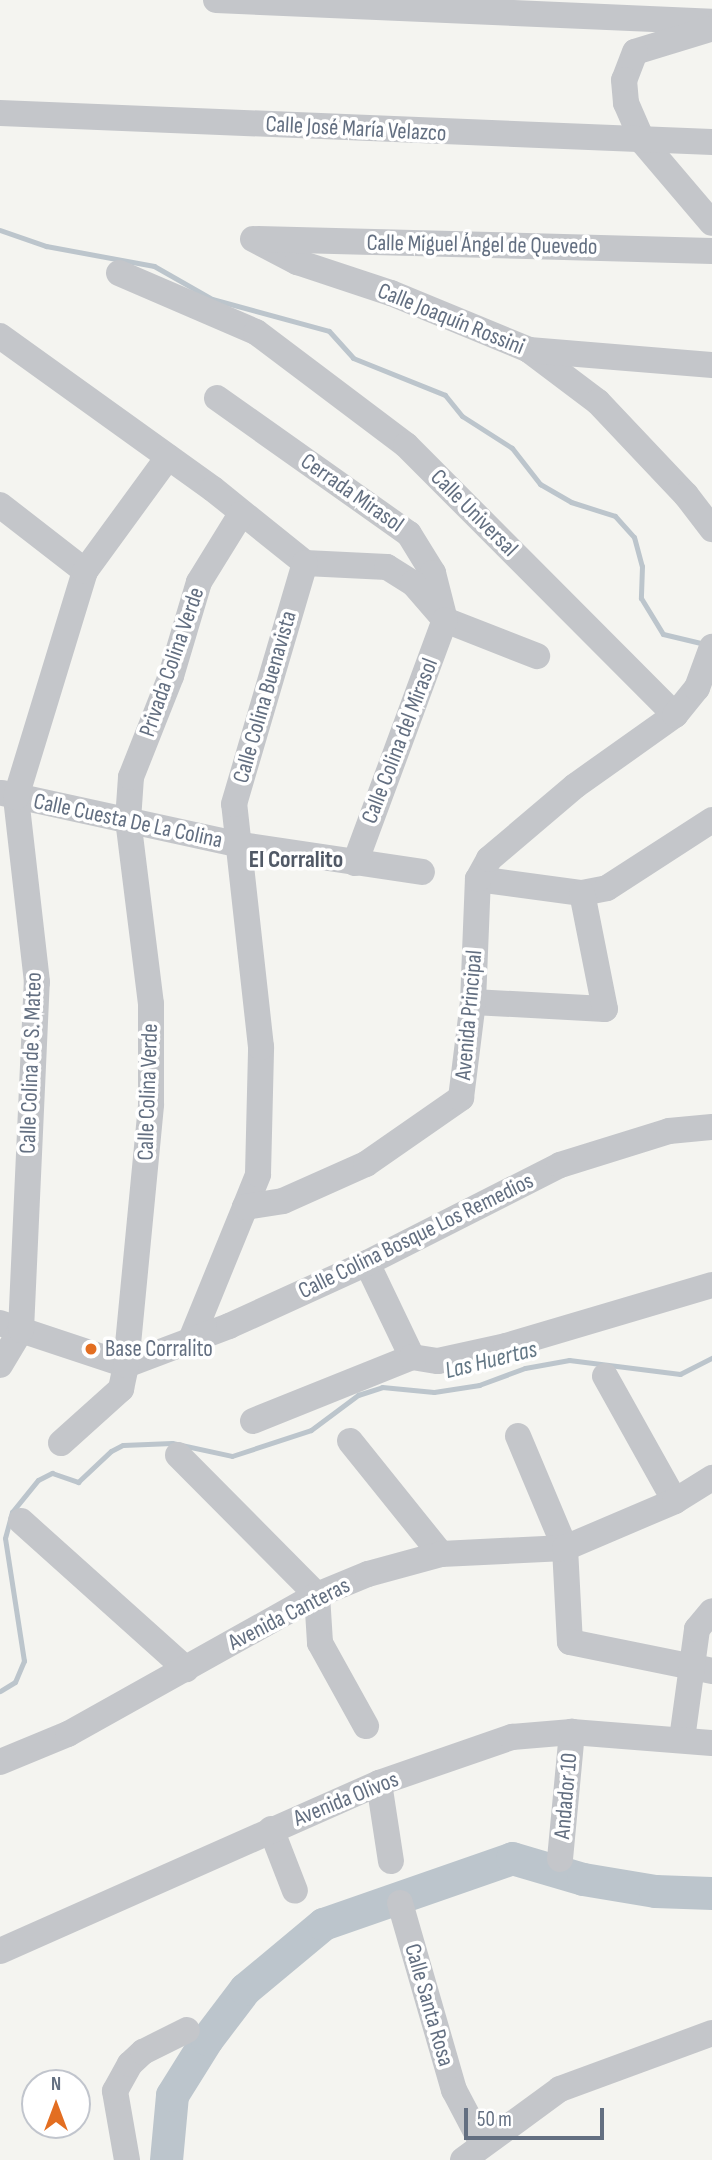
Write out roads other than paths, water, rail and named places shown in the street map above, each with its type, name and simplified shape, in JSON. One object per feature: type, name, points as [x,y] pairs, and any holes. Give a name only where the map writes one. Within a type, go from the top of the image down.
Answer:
[{"type":"street","points":[[216,0],[712,22]]},
{"type":"street","points":[[712,29],[635,52],[624,80],[626,103],[643,142],[712,223]]},
{"type":"street","name":"Calle José María Velazco","points":[[0,113],[643,142],[712,142]]},
{"type":"street","name":"Calle Miguel Ángel de Quevedo","points":[[253,239],[712,251]]},
{"type":"street","name":"Calle Joaquín Rossini","points":[[253,239],[297,262],[391,293],[529,350],[598,402],[699,495],[712,529]]},
{"type":"street","name":"Calle Universal","points":[[119,273],[256,332],[406,445],[675,715]]},
{"type":"street","points":[[0,336],[168,457],[305,563],[387,567],[413,583],[445,620],[537,656]]},
{"type":"street","points":[[529,350],[712,365]]},
{"type":"street","name":"Cerrada Mirasol","points":[[217,398],[409,534],[433,573],[445,620]]},
{"type":"street","name":"Calle Colina de S. Mateo","points":[[0,1366],[10,1326],[37,982],[8,795],[85,571],[168,457]]},
{"type":"street","points":[[0,505],[85,571]]},
{"type":"street","name":"Privada Colina Verde","points":[[128,820],[131,777],[171,676],[199,582],[241,514]]},
{"type":"street","name":"Calle Colina Buenavista","points":[[245,1207],[258,1174],[261,1047],[246,886],[235,844],[234,804],[305,563]]},
{"type":"street","name":"Calle Colina del Mirasol","points":[[355,863],[445,620]]},
{"type":"street","points":[[709,656],[697,688],[675,715],[503,845],[478,879],[582,892],[607,888],[712,820]]},
{"type":"street","name":"Calle Cuesta De La Colina","points":[[8,795],[235,844],[422,872]]},
{"type":"street","name":"Calle Colina Verde","points":[[61,1443],[121,1389],[126,1366],[151,1104],[151,1004],[128,820]]},
{"type":"street","name":"Avenida Principal","points":[[245,1207],[283,1201],[366,1164],[446,1112],[461,1098],[473,1002],[478,879]]},
{"type":"street","points":[[473,1002],[606,1009],[582,892]]},
{"type":"street","name":"Calle Colina Bosque Los Remedios","points":[[126,1366],[190,1342],[367,1263],[560,1165],[669,1131],[712,1127]]},
{"type":"street","points":[[190,1342],[245,1207]]},
{"type":"street","points":[[367,1263],[412,1357]]},
{"type":"street","points":[[253,1421],[412,1357],[438,1361],[506,1346],[712,1285]]},
{"type":"street","points":[[10,1326],[126,1366]]},
{"type":"street","points":[[605,1376],[675,1501]]},
{"type":"street","points":[[518,1436],[565,1548],[570,1642],[704,1669]]},
{"type":"street","points":[[350,1441],[441,1554]]},
{"type":"street","points":[[178,1455],[317,1595],[320,1643],[366,1726]]},
{"type":"street","name":"Avenida Canteras","points":[[0,1762],[68,1734],[317,1595],[368,1574],[441,1554],[565,1548],[675,1501],[712,1478]]},
{"type":"street","points":[[21,1521],[186,1669]]},
{"type":"street","points":[[682,1739],[704,1669],[697,1629],[712,1611]]},
{"type":"street","name":"Avenida Olivos","points":[[0,1951],[379,1783],[512,1737],[572,1732],[712,1743]]},
{"type":"street","name":"Andador 10","points":[[560,1859],[572,1732]]},
{"type":"street","points":[[379,1783],[391,1861]]},
{"type":"street","points":[[271,1829],[295,1891]]},
{"type":"street","name":"Calle Santa Rosa","points":[[400,1903],[473,2151],[560,2089],[712,2034]]},
{"type":"street","points":[[127,2160],[115,2091],[130,2064],[143,2052],[187,2030]]},
{"type":"waterway","points":[[0,230],[46,246],[154,266],[212,299],[329,331],[353,358],[445,395],[462,416],[512,448],[540,484],[571,502],[615,516],[634,537],[642,566],[641,598],[663,634],[705,644]]},
{"type":"waterway","name":"Las Huertas","points":[[0,1691],[15,1682],[24,1661],[5,1538],[12,1512],[38,1480],[52,1473],[78,1482],[111,1451],[123,1445],[172,1443],[232,1456],[311,1430],[358,1395],[382,1387],[434,1392],[479,1385],[525,1368],[569,1360],[680,1374],[712,1358]]},
{"type":"waterway","points":[[166,2160],[172,2095],[207,2039],[245,1989],[323,1924],[512,1858],[583,1879],[655,1891],[712,1893]]},
{"type":"place","name":"Base Corralito","points":[[91,1349]]},
{"type":"district","name":"El Corralito","points":[[296,860]]}]
